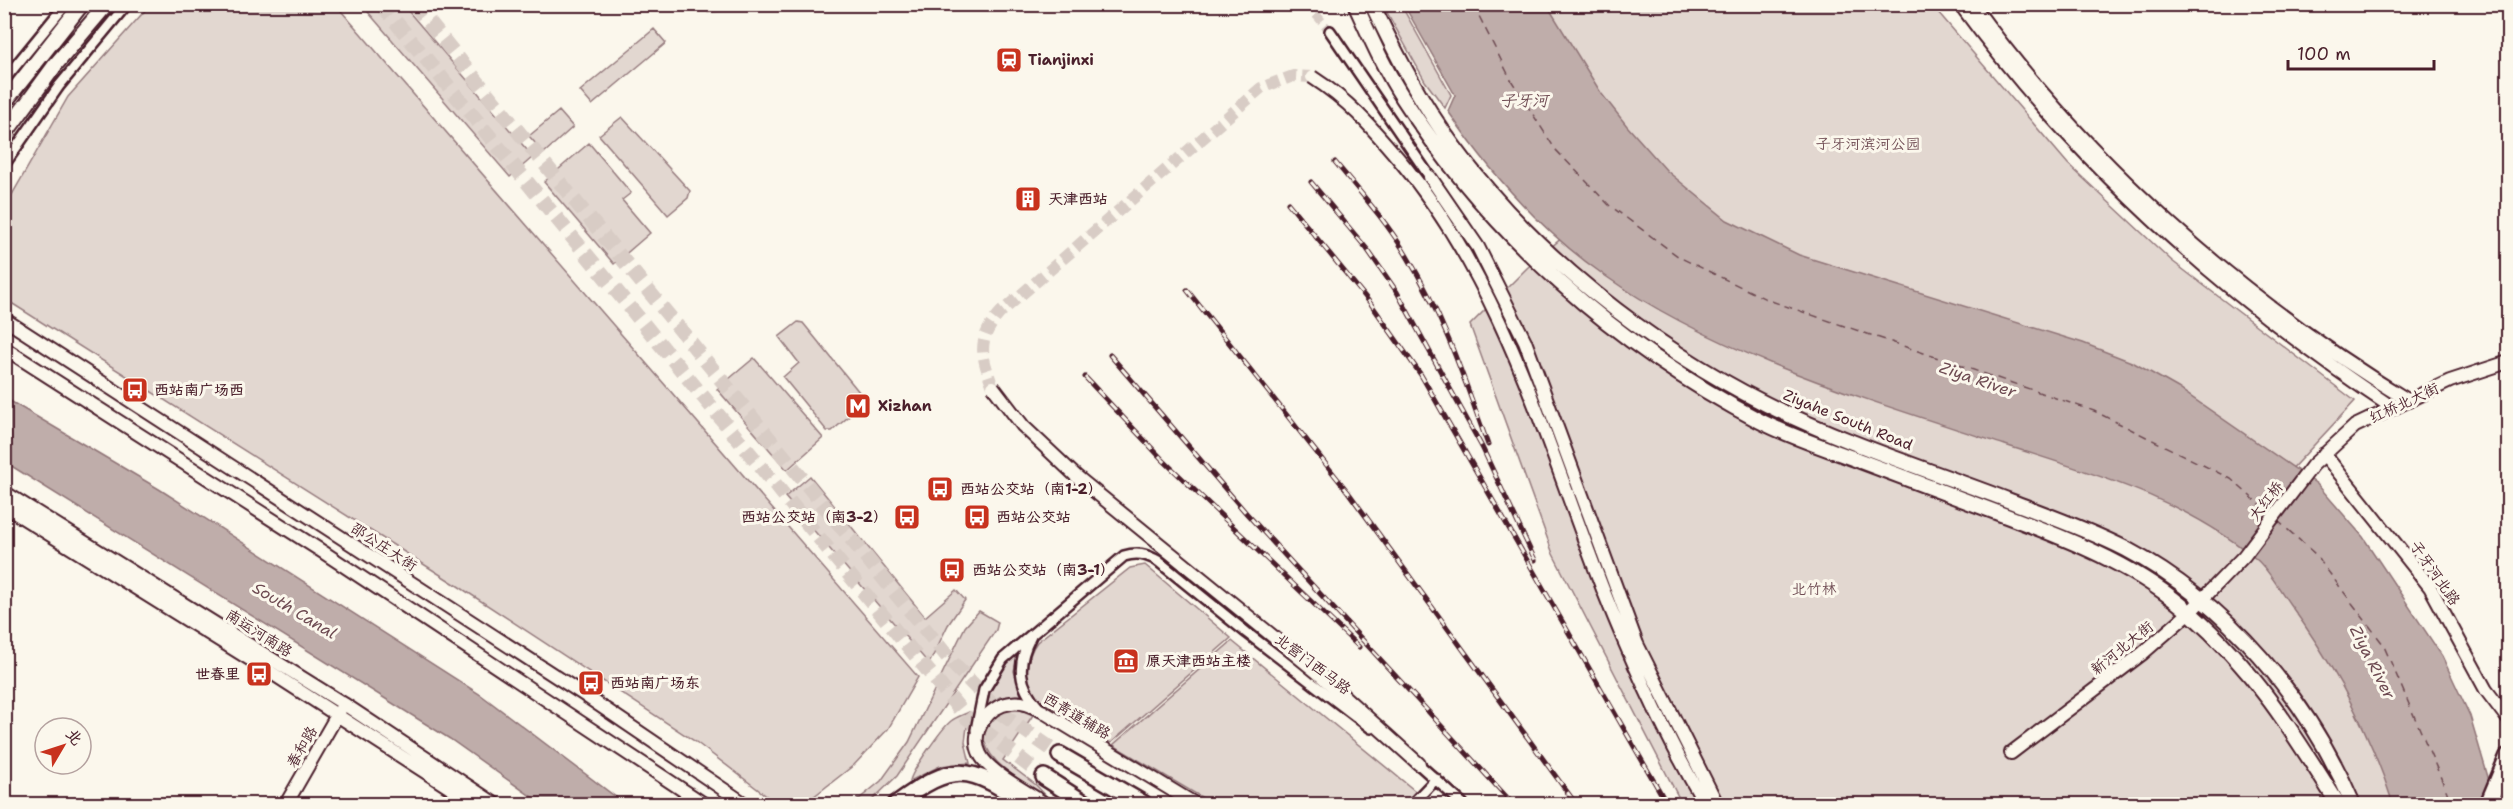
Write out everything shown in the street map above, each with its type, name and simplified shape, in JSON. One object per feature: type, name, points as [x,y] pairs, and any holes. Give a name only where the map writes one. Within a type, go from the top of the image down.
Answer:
[{"type":"main road","points":[[4,103],[82,4]]},
{"type":"main road","points":[[4,135],[56,64],[107,4]]},
{"type":"main road","points":[[1354,4],[1401,95],[1463,182],[1547,270],[1618,332],[1677,373],[1762,422],[1804,441],[2069,540],[2122,566],[2174,599],[2224,645],[2279,710],[2338,804]]},
{"type":"main road","name":"Ziyahe South Road","points":[[1372,4],[1421,97],[1453,146],[1489,191],[1536,241],[1594,291],[1648,332],[1707,371],[1765,404],[1833,434],[2091,532],[2124,548],[2184,586],[2238,633],[2269,667],[2315,729],[2338,770],[2353,804]]},
{"type":"main road","points":[[2174,599],[2181,601],[2187,596],[2184,586]]},
{"type":"main road","points":[[1060,756],[1144,804]]},
{"type":"main road","points":[[2488,804],[2508,756]]},
{"type":"main road","points":[[897,804],[927,783],[960,772],[992,781],[1026,804]]},
{"type":"main road","points":[[1044,777],[1086,804]]},
{"type":"street","points":[[4,80],[66,4]]},
{"type":"street","points":[[4,165],[59,86],[127,4]]},
{"type":"street","points":[[1960,4],[2063,132],[2149,218],[2219,280],[2340,373],[2393,408]]},
{"type":"street","points":[[1972,4],[2072,127],[2160,214],[2288,321],[2352,366],[2409,401]]},
{"type":"street","points":[[1330,31],[1478,248],[1525,341],[1637,644],[1717,804]]},
{"type":"street","points":[[1312,77],[1342,96],[1426,192],[1477,273],[1513,348],[1604,593],[1637,671],[1665,731],[1705,804]]},
{"type":"street","name":"邵公庄大街","points":[[4,319],[583,694],[745,804]]},
{"type":"street","points":[[4,348],[342,565],[704,804]]},
{"type":"street","name":"红桥北大街","points":[[2313,465],[2355,426],[2450,381],[2508,362]]},
{"type":"street","points":[[993,387],[1023,426],[1077,477],[1318,673],[1419,764]]},
{"type":"street","name":"子牙河北路","points":[[2324,454],[2430,587],[2486,690],[2508,719]]},
{"type":"street","name":"大红桥","points":[[2244,556],[2313,465]]},
{"type":"street","name":"南运河南路","points":[[4,492],[341,709],[475,804]]},
{"type":"street","name":"南运河南路","points":[[4,506],[495,804]]},
{"type":"street","name":"北营门西马路","points":[[1034,631],[1124,556],[1141,554],[1158,561],[1247,633],[1419,764],[1463,804]]},
{"type":"street","name":"新河北大街","points":[[2011,753],[2143,652],[2190,612],[2244,556]]},
{"type":"street","points":[[1034,631],[1022,654],[1021,676],[1029,697],[1042,711]]},
{"type":"street","points":[[1034,631],[1003,659],[988,681],[978,711],[976,733],[980,754],[986,762],[1046,804]]},
{"type":"street","name":"西青道辅路","points":[[976,733],[987,716],[1004,705],[1022,703],[1042,711],[1195,804]]},
{"type":"street","name":"春和路","points":[[286,804],[341,709]]},
{"type":"street","points":[[1412,804],[1436,779]]},
{"type":"green space","points":[[150,5],[336,5],[918,677],[888,729],[854,765],[804,804],[777,804],[696,742],[458,586],[5,299],[5,207],[68,97]]},
{"type":"green space","points":[[362,5],[403,5],[533,157],[510,177]]},
{"type":"green space","points":[[1383,5],[1401,5],[1451,95],[1445,108],[1425,81]]},
{"type":"green space","name":"子牙河滨河公园","points":[[1526,5],[1932,5],[2068,164],[2172,261],[2355,401],[2286,475],[1756,254],[1657,184]]},
{"type":"green space","points":[[654,29],[666,43],[592,105],[580,91]]},
{"type":"green space","points":[[559,111],[573,127],[544,153],[529,136]]},
{"type":"green space","points":[[622,117],[690,191],[688,198],[668,215],[599,135]]},
{"type":"green space","points":[[589,143],[631,193],[622,200],[650,233],[614,264],[544,182]]},
{"type":"green space","name":"北竹林","points":[[1571,230],[2143,478],[2268,562],[2345,665],[2404,804],[1682,804],[1553,554],[1470,325],[1527,268]]},
{"type":"green space","points":[[798,322],[803,323],[864,398],[863,404],[832,431],[827,431],[783,377],[799,363],[779,337]]},
{"type":"green space","points":[[754,358],[823,438],[787,470],[717,389]]},
{"type":"green space","points":[[810,476],[925,617],[956,590],[965,600],[948,625],[929,664],[785,497]]},
{"type":"green space","points":[[1145,565],[1231,638],[1111,743],[1036,697],[1027,679],[1028,666],[1037,642],[1130,568]]},
{"type":"green space","points":[[979,611],[998,622],[996,630],[897,776],[868,804],[853,804],[881,781],[909,742],[965,627]]},
{"type":"green space","points":[[1232,641],[1431,804],[1213,804],[1113,745]]},
{"type":"green space","points":[[1019,649],[1014,671],[1021,695],[1000,697],[985,706],[995,679]]},
{"type":"green space","points":[[1016,708],[1033,715],[1003,760],[1036,785],[1051,801],[1004,769],[987,748],[984,736],[990,720],[1000,713]]},
{"type":"green space","points":[[969,712],[965,742],[970,763],[940,766],[910,781],[921,760],[947,725],[955,718]]},
{"type":"water","name":"子牙河","points":[[1404,5],[1547,5],[1601,93],[1627,126],[1667,171],[1727,220],[1799,255],[2083,343],[2134,363],[2178,388],[2317,484],[2363,537],[2442,656],[2470,716],[2496,804],[2393,804],[2384,777],[2349,699],[2321,650],[2274,580],[2256,559],[2228,538],[2198,520],[2136,490],[2072,466],[1850,393],[1747,353],[1649,304],[1604,275],[1539,221],[1482,157],[1448,111],[1455,95]]},
{"type":"water","name":"South Canal","points":[[5,398],[159,489],[481,695],[625,804],[542,804],[450,739],[5,462]]},
{"type":"ferry route","points":[[1473,4],[1511,80],[1555,149],[1609,205],[1679,257],[1768,300],[2094,411],[2231,479],[2269,513]]},
{"type":"ferry route","points":[[2277,520],[2315,554],[2383,644],[2447,792],[2449,804]]},
{"type":"tunnel","points":[[381,4],[966,717],[1044,777]]},
{"type":"tunnel","points":[[414,4],[956,667],[1002,714],[1060,755]]},
{"type":"tunnel","points":[[689,4],[706,8],[732,4]]},
{"type":"tunnel","points":[[1307,4],[1330,31]]},
{"type":"tunnel","points":[[993,387],[983,348],[984,339],[1001,312],[1261,88],[1293,76],[1312,77]]},
{"type":"railway","points":[[1335,162],[1391,231],[1420,278],[1452,349],[1488,445]]},
{"type":"railway","points":[[1311,182],[1367,249],[1397,292],[1482,447],[1535,560]]},
{"type":"railway","points":[[1288,203],[1371,304],[1421,375],[1667,804]]},
{"type":"railway","points":[[1187,290],[1348,492],[1576,804]]},
{"type":"railway","points":[[1110,355],[1247,514],[1513,804]]},
{"type":"railway","points":[[1085,377],[1163,460],[1359,647]]},
{"type":"place","name":"Tianjinxi","points":[[1009,60]]},
{"type":"place","name":"天津西站","points":[[1028,199]]},
{"type":"place","name":"西站南广场西","points":[[135,390]]},
{"type":"place","name":"Xizhan","points":[[858,406]]},
{"type":"place","name":"西站公交站（南1-2）","points":[[940,489]]},
{"type":"place","name":"西站公交站（南3-2）","points":[[907,517]]},
{"type":"place","name":"西站公交站","points":[[977,517]]},
{"type":"place","name":"西站公交站（南3-1）","points":[[952,570]]},
{"type":"place","name":"原天津西站主楼","points":[[1126,661]]},
{"type":"place","name":"世春里","points":[[259,674]]},
{"type":"place","name":"西站南广场东","points":[[591,683]]},
{"type":"water label","name":"Ziya River","points":[[1978,379]]},
{"type":"water label","name":"Ziya River","points":[[2373,662]]}]
